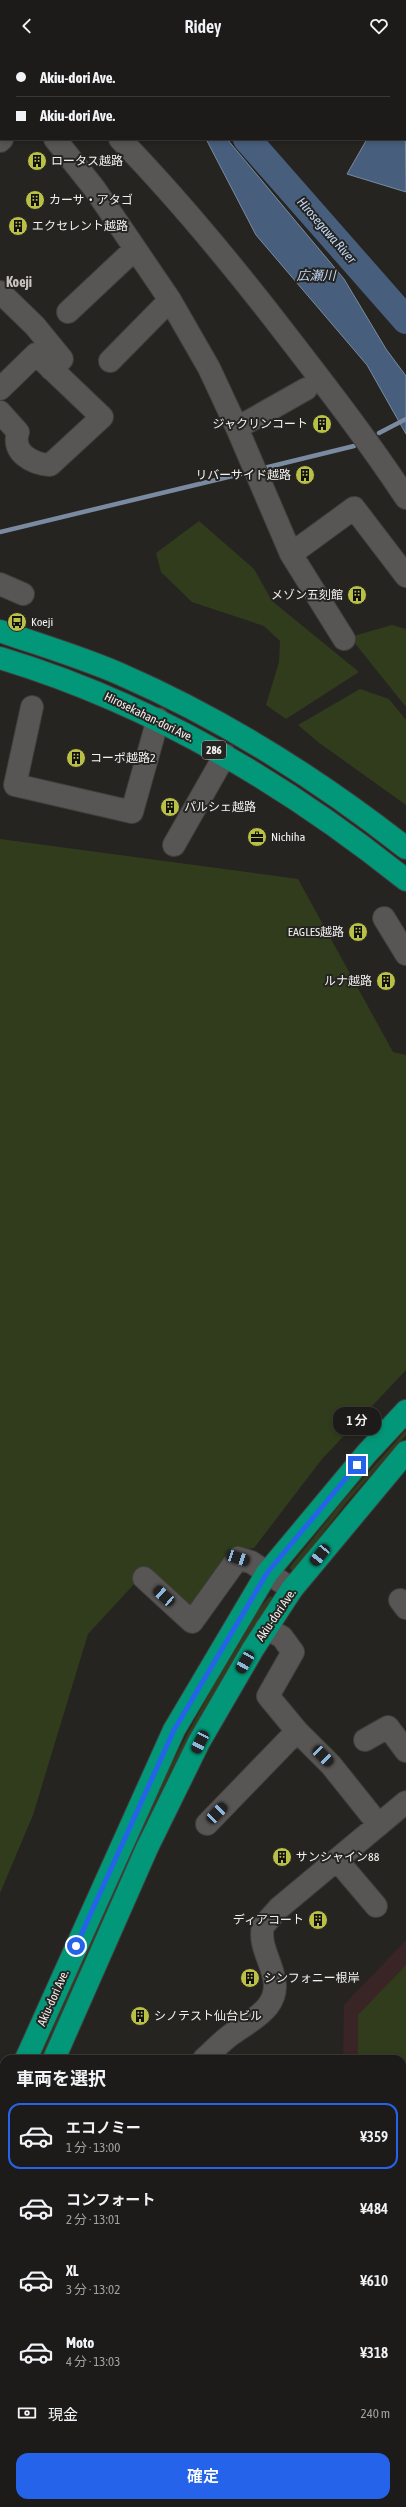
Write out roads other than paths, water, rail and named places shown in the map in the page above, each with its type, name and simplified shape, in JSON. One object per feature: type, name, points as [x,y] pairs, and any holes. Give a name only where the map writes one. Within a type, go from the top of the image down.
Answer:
[{"type":"highway","name":"Hirosekahan-dori Ave.","points":[[0,631],[119,674],[237,733],[348,802],[406,848]]},
{"type":"highway","name":"Hirosekahan-dori Ave.","points":[[0,658],[96,692],[158,719],[225,756],[300,801],[362,845],[406,880]]},
{"type":"highway","name":"Akiu-dori Ave.","points":[[28,2055],[174,1730],[267,1573],[367,1453],[406,1411]]},
{"type":"highway","name":"Akiu-dori Ave.","points":[[56,2055],[147,1848],[192,1756],[266,1628],[292,1590],[406,1452]]},
{"type":"street","points":[[56,140],[94,188],[170,300],[209,368],[256,467],[291,554],[344,639]]},
{"type":"street","points":[[121,140],[164,184],[218,248],[365,437],[406,498]]},
{"type":"street","points":[[68,312],[134,249]]},
{"type":"street","points":[[0,292],[35,326],[62,359],[51,369]]},
{"type":"street","points":[[110,361],[170,300]]},
{"type":"street","points":[[0,390],[36,354],[102,417],[50,465],[37,464],[18,448],[15,441],[18,432],[0,412]]},
{"type":"street","points":[[237,428],[306,389]]},
{"type":"street","points":[[291,554],[354,508],[406,576]]},
{"type":"street","points":[[0,584],[23,594]]},
{"type":"street","points":[[32,707],[15,785],[132,812],[158,719]]},
{"type":"street","points":[[174,846],[225,756]]},
{"type":"street","points":[[384,918],[406,954]]},
{"type":"street","points":[[144,1578],[192,1622],[238,1558],[251,1562],[292,1590]]},
{"type":"street","points":[[266,1628],[282,1637],[293,1652],[268,1696],[297,1731],[331,1765],[379,1825]]},
{"type":"street","points":[[365,1740],[388,1727],[406,1751]]},
{"type":"street","points":[[207,1824],[297,1731]]},
{"type":"street","points":[[211,2055],[230,2035],[260,2016],[272,2001],[275,1988],[274,1975],[264,1948],[263,1926],[278,1908],[379,1825],[403,1812]]},
{"type":"street","points":[[337,1860],[376,1906]]},
{"type":"water","name":"広瀬川","points":[[207,140],[228,140],[344,279],[386,349],[406,376],[406,434],[367,365],[256,235]]},
{"type":"water","points":[[366,140],[405,140],[406,192],[347,174]]},
{"type":"waterway","name":"Hirosegawa River","points":[[248,140],[406,320]]},
{"type":"waterway","points":[[379,433],[406,419]]},
{"type":"waterway","points":[[260,469],[354,446]]},
{"type":"waterway","points":[[0,532],[249,472]]},
{"type":"place","name":"ロータス越路","points":[[37,161]]},
{"type":"place","name":"カーサ・アタゴ","points":[[35,200]]},
{"type":"place","name":"エクセレント越路","points":[[18,226]]},
{"type":"place","name":"ジャクリンコート","points":[[322,424]]},
{"type":"place","name":"リバーサイド越路","points":[[305,475]]},
{"type":"place","name":"メゾン五刻館","points":[[357,595]]},
{"type":"place","name":"Koeji","points":[[17,622]]},
{"type":"place","name":"コーポ越路2","points":[[76,758]]},
{"type":"place","name":"パルシェ越路","points":[[170,807]]},
{"type":"place","name":"Nichiha","points":[[257,837]]},
{"type":"place","name":"EAGLES越路","points":[[358,932]]},
{"type":"place","name":"ルナ越路","points":[[386,981]]},
{"type":"place","name":"サンシャイン88","points":[[282,1857]]},
{"type":"place","name":"ディアコート","points":[[318,1920]]},
{"type":"place","name":"シンフォニー根岸","points":[[250,1978]]},
{"type":"place","name":"シノテスト仙台ビル","points":[[140,2016]]},
{"type":"district","name":"Koeji","points":[[19,282]]}]
